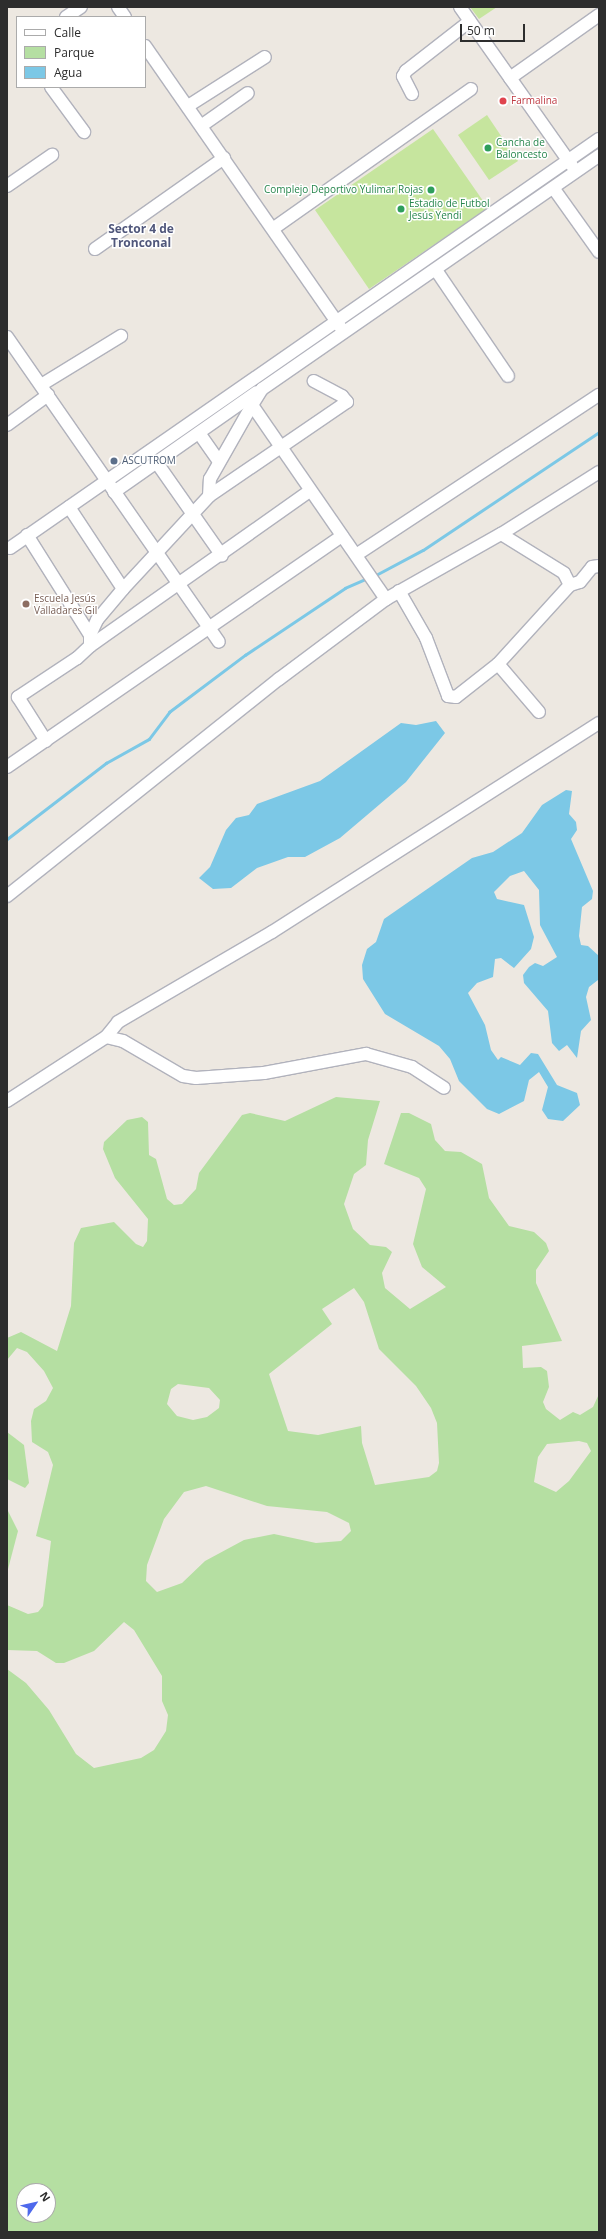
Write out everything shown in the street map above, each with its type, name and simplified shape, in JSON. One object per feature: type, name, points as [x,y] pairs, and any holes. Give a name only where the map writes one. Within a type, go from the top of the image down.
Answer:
[{"type":"street","points":[[68,16],[81,7]]},
{"type":"street","points":[[118,7],[124,16]]},
{"type":"street","points":[[460,7],[576,173]]},
{"type":"street","points":[[510,78],[599,15]]},
{"type":"street","points":[[412,94],[403,76],[406,71],[470,22]]},
{"type":"street","points":[[146,47],[274,228],[344,332]]},
{"type":"street","points":[[188,106],[266,57]]},
{"type":"street","points":[[52,88],[84,132]]},
{"type":"street","points":[[274,228],[471,89]]},
{"type":"street","points":[[201,126],[248,93]]},
{"type":"street","points":[[10,548],[105,480],[599,139]]},
{"type":"street","points":[[7,186],[52,155]]},
{"type":"street","points":[[114,492],[344,332],[554,189],[599,156]]},
{"type":"street","points":[[95,249],[224,158]]},
{"type":"street","points":[[554,189],[599,252]]},
{"type":"street","points":[[436,270],[508,376]]},
{"type":"street","points":[[7,425],[44,390],[121,336]]},
{"type":"street","points":[[7,337],[219,642]]},
{"type":"street","points":[[90,641],[97,620],[123,589],[195,515],[209,496],[282,449],[346,402],[342,396],[314,381]]},
{"type":"street","points":[[209,496],[210,479],[218,460],[262,389]]},
{"type":"street","points":[[358,558],[599,395]]},
{"type":"street","points":[[252,405],[384,596]]},
{"type":"street","points":[[199,433],[218,460]]},
{"type":"street","points":[[156,463],[195,515],[222,556]]},
{"type":"street","points":[[9,889],[384,596],[399,591],[501,534],[599,472]]},
{"type":"street","points":[[46,741],[18,697],[90,641],[180,585],[310,491]]},
{"type":"street","points":[[69,507],[123,589]]},
{"type":"street","points":[[501,534],[564,574],[570,586]]},
{"type":"street","points":[[27,535],[90,641]]},
{"type":"street","points":[[7,767],[342,536]]},
{"type":"street","points":[[399,591],[426,638],[451,699],[498,664],[570,586],[580,582],[592,567],[599,566]]},
{"type":"street","points":[[498,664],[539,712]]},
{"type":"street","points":[[7,1101],[106,1037],[118,1022],[272,932],[599,723]]},
{"type":"street","points":[[106,1037],[123,1042],[183,1076],[196,1078],[264,1073],[366,1054],[412,1067],[444,1088]]},
{"type":"green space","points":[[470,7],[497,7],[479,19]]},
{"type":"green space","name":"Cancha de Baloncesto","points":[[487,115],[518,161],[489,180],[458,135]]},
{"type":"green space","name":"Estadio de Futbol Jesús Yendi","points":[[433,129],[488,208],[369,289],[315,210]]},
{"type":"green space","points":[[336,1097],[380,1101],[368,1140],[366,1165],[354,1174],[344,1204],[353,1229],[370,1245],[386,1247],[392,1252],[382,1273],[385,1288],[410,1309],[446,1287],[422,1267],[413,1244],[426,1189],[419,1178],[384,1164],[401,1113],[409,1113],[431,1124],[435,1140],[445,1151],[461,1152],[482,1164],[489,1198],[509,1226],[534,1232],[546,1243],[549,1251],[536,1270],[536,1283],[562,1341],[522,1346],[523,1368],[541,1367],[547,1371],[549,1387],[543,1402],[546,1409],[560,1420],[573,1412],[580,1415],[593,1407],[599,1394],[599,2232],[7,2232],[7,1669],[26,1683],[49,1710],[76,1754],[94,1768],[141,1758],[154,1750],[166,1731],[168,1715],[162,1701],[162,1676],[134,1630],[124,1622],[94,1651],[64,1663],[56,1663],[37,1651],[7,1650],[7,1605],[28,1614],[38,1612],[43,1606],[51,1541],[36,1536],[53,1465],[48,1452],[32,1442],[31,1421],[34,1409],[46,1401],[53,1388],[44,1371],[27,1352],[17,1348],[7,1360],[7,1338],[21,1332],[57,1351],[71,1306],[74,1243],[81,1228],[114,1222],[136,1244],[143,1247],[147,1241],[148,1219],[115,1178],[103,1149],[104,1142],[127,1120],[142,1117],[148,1122],[149,1155],[156,1159],[167,1199],[174,1205],[182,1204],[196,1189],[199,1173],[242,1115],[250,1113],[285,1121]],"holes":[[[354,1288],[364,1302],[379,1349],[416,1386],[431,1408],[437,1423],[439,1463],[437,1471],[429,1477],[375,1485],[362,1443],[361,1426],[318,1435],[288,1431],[269,1374],[332,1324],[322,1309]],[[178,1384],[209,1388],[220,1400],[219,1408],[207,1417],[193,1420],[177,1416],[167,1404],[171,1389]],[[579,1441],[587,1443],[591,1451],[569,1481],[556,1492],[534,1482],[538,1457],[547,1444]],[[206,1486],[267,1506],[327,1512],[349,1523],[351,1531],[341,1541],[316,1543],[274,1534],[244,1540],[205,1561],[182,1583],[157,1592],[146,1581],[147,1565],[164,1519],[184,1492]]]},
{"type":"green space","points":[[7,1432],[24,1445],[29,1483],[25,1488],[7,1479]]},
{"type":"green space","points":[[7,1509],[18,1531],[7,1573]]},
{"type":"water","points":[[436,721],[445,733],[406,782],[340,838],[305,857],[288,857],[257,868],[231,888],[213,889],[199,878],[210,867],[226,830],[236,818],[249,815],[257,804],[320,781],[401,723],[416,725]]},
{"type":"water","points":[[566,790],[572,791],[569,814],[576,822],[577,830],[571,839],[593,891],[592,899],[582,907],[579,936],[581,945],[588,946],[599,956],[598,980],[589,987],[586,997],[591,1020],[581,1031],[577,1058],[567,1045],[559,1051],[552,1043],[548,1011],[524,983],[523,975],[529,967],[535,963],[543,966],[557,957],[540,925],[539,890],[524,871],[510,876],[494,892],[497,899],[524,905],[534,937],[531,949],[514,968],[501,958],[495,959],[493,977],[477,983],[468,993],[485,1025],[491,1050],[498,1060],[501,1057],[520,1065],[531,1053],[538,1054],[557,1085],[577,1093],[580,1105],[563,1121],[548,1119],[542,1110],[548,1087],[539,1072],[529,1080],[524,1101],[499,1114],[487,1109],[459,1081],[450,1059],[439,1046],[385,1014],[363,979],[362,965],[367,949],[376,942],[384,919],[472,858],[493,852],[522,833],[542,805]]},
{"type":"waterway","points":[[374,576],[423,550],[599,432]]},
{"type":"waterway","points":[[7,839],[106,763],[149,739],[169,712],[245,655],[345,588],[367,578]]},
{"type":"place","name":"Farmalina","points":[[503,101]]},
{"type":"place","name":"Cancha de Baloncesto","points":[[488,148]]},
{"type":"place","name":"Complejo Deportivo Yulimar Rojas","points":[[431,190]]},
{"type":"place","name":"Estadio de Futbol Jesús Yendi","points":[[401,209]]},
{"type":"place","name":"ASCUTROM","points":[[114,461]]},
{"type":"place","name":"Escuela Jesús Valladares Gil","points":[[26,604]]},
{"type":"district","name":"Sector 4 de Tronconal","points":[[141,236]]}]
